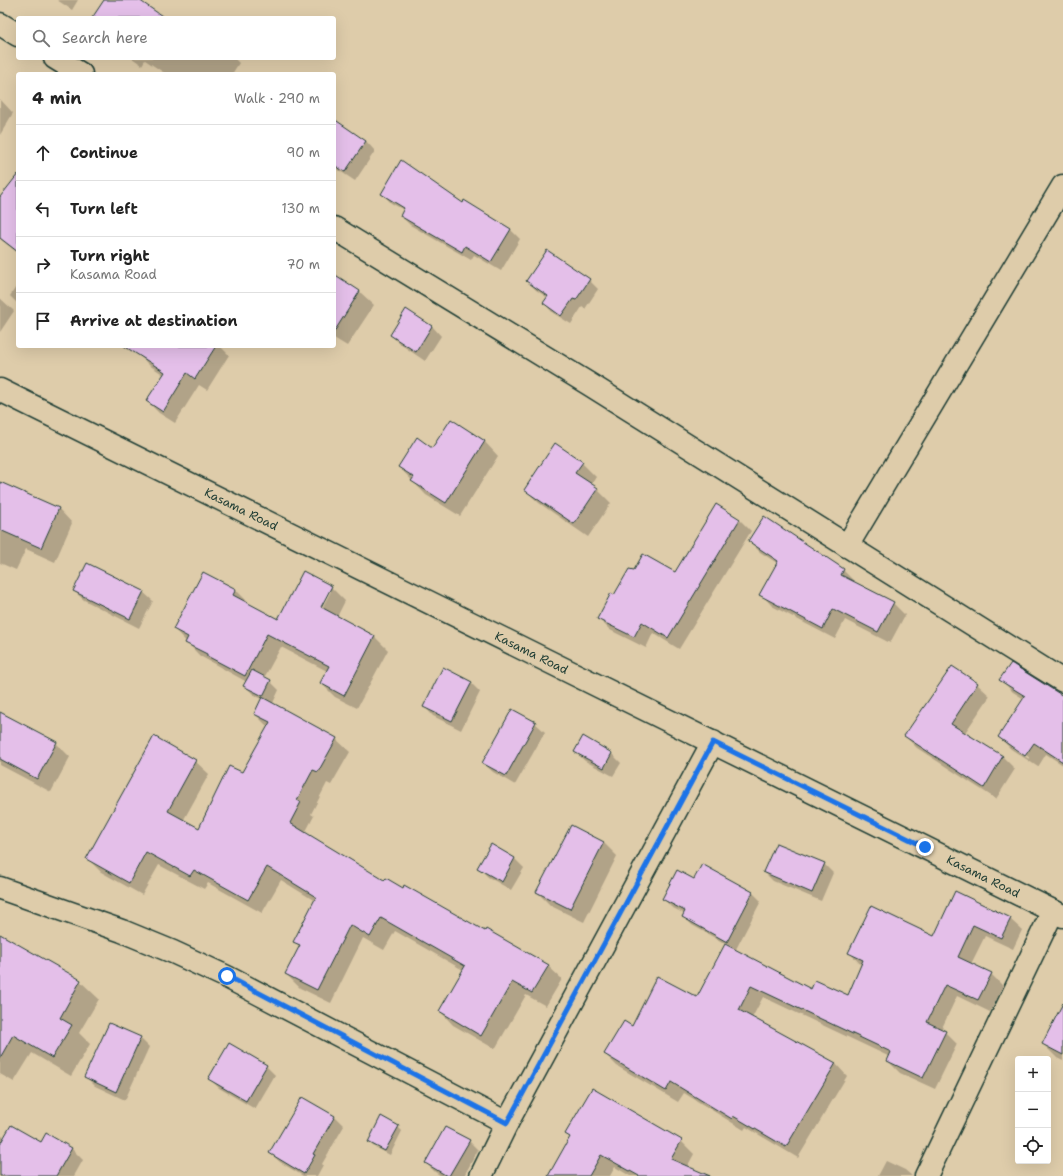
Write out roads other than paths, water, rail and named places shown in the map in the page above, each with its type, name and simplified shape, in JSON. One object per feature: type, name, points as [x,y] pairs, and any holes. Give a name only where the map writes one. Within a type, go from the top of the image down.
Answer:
[{"type":"street","points":[[0,24],[16,34]]},
{"type":"street","points":[[58,60],[78,72]]},
{"type":"street","points":[[847,546],[1063,186]]},
{"type":"street","points":[[336,229],[589,384],[1063,681]]},
{"type":"street","name":"Kasama Road","points":[[0,390],[1058,914]]},
{"type":"street","points":[[481,1176],[507,1123],[713,742]]},
{"type":"street","points":[[0,888],[122,931],[227,976],[507,1123]]},
{"type":"street","points":[[926,1176],[1058,914]]}]
